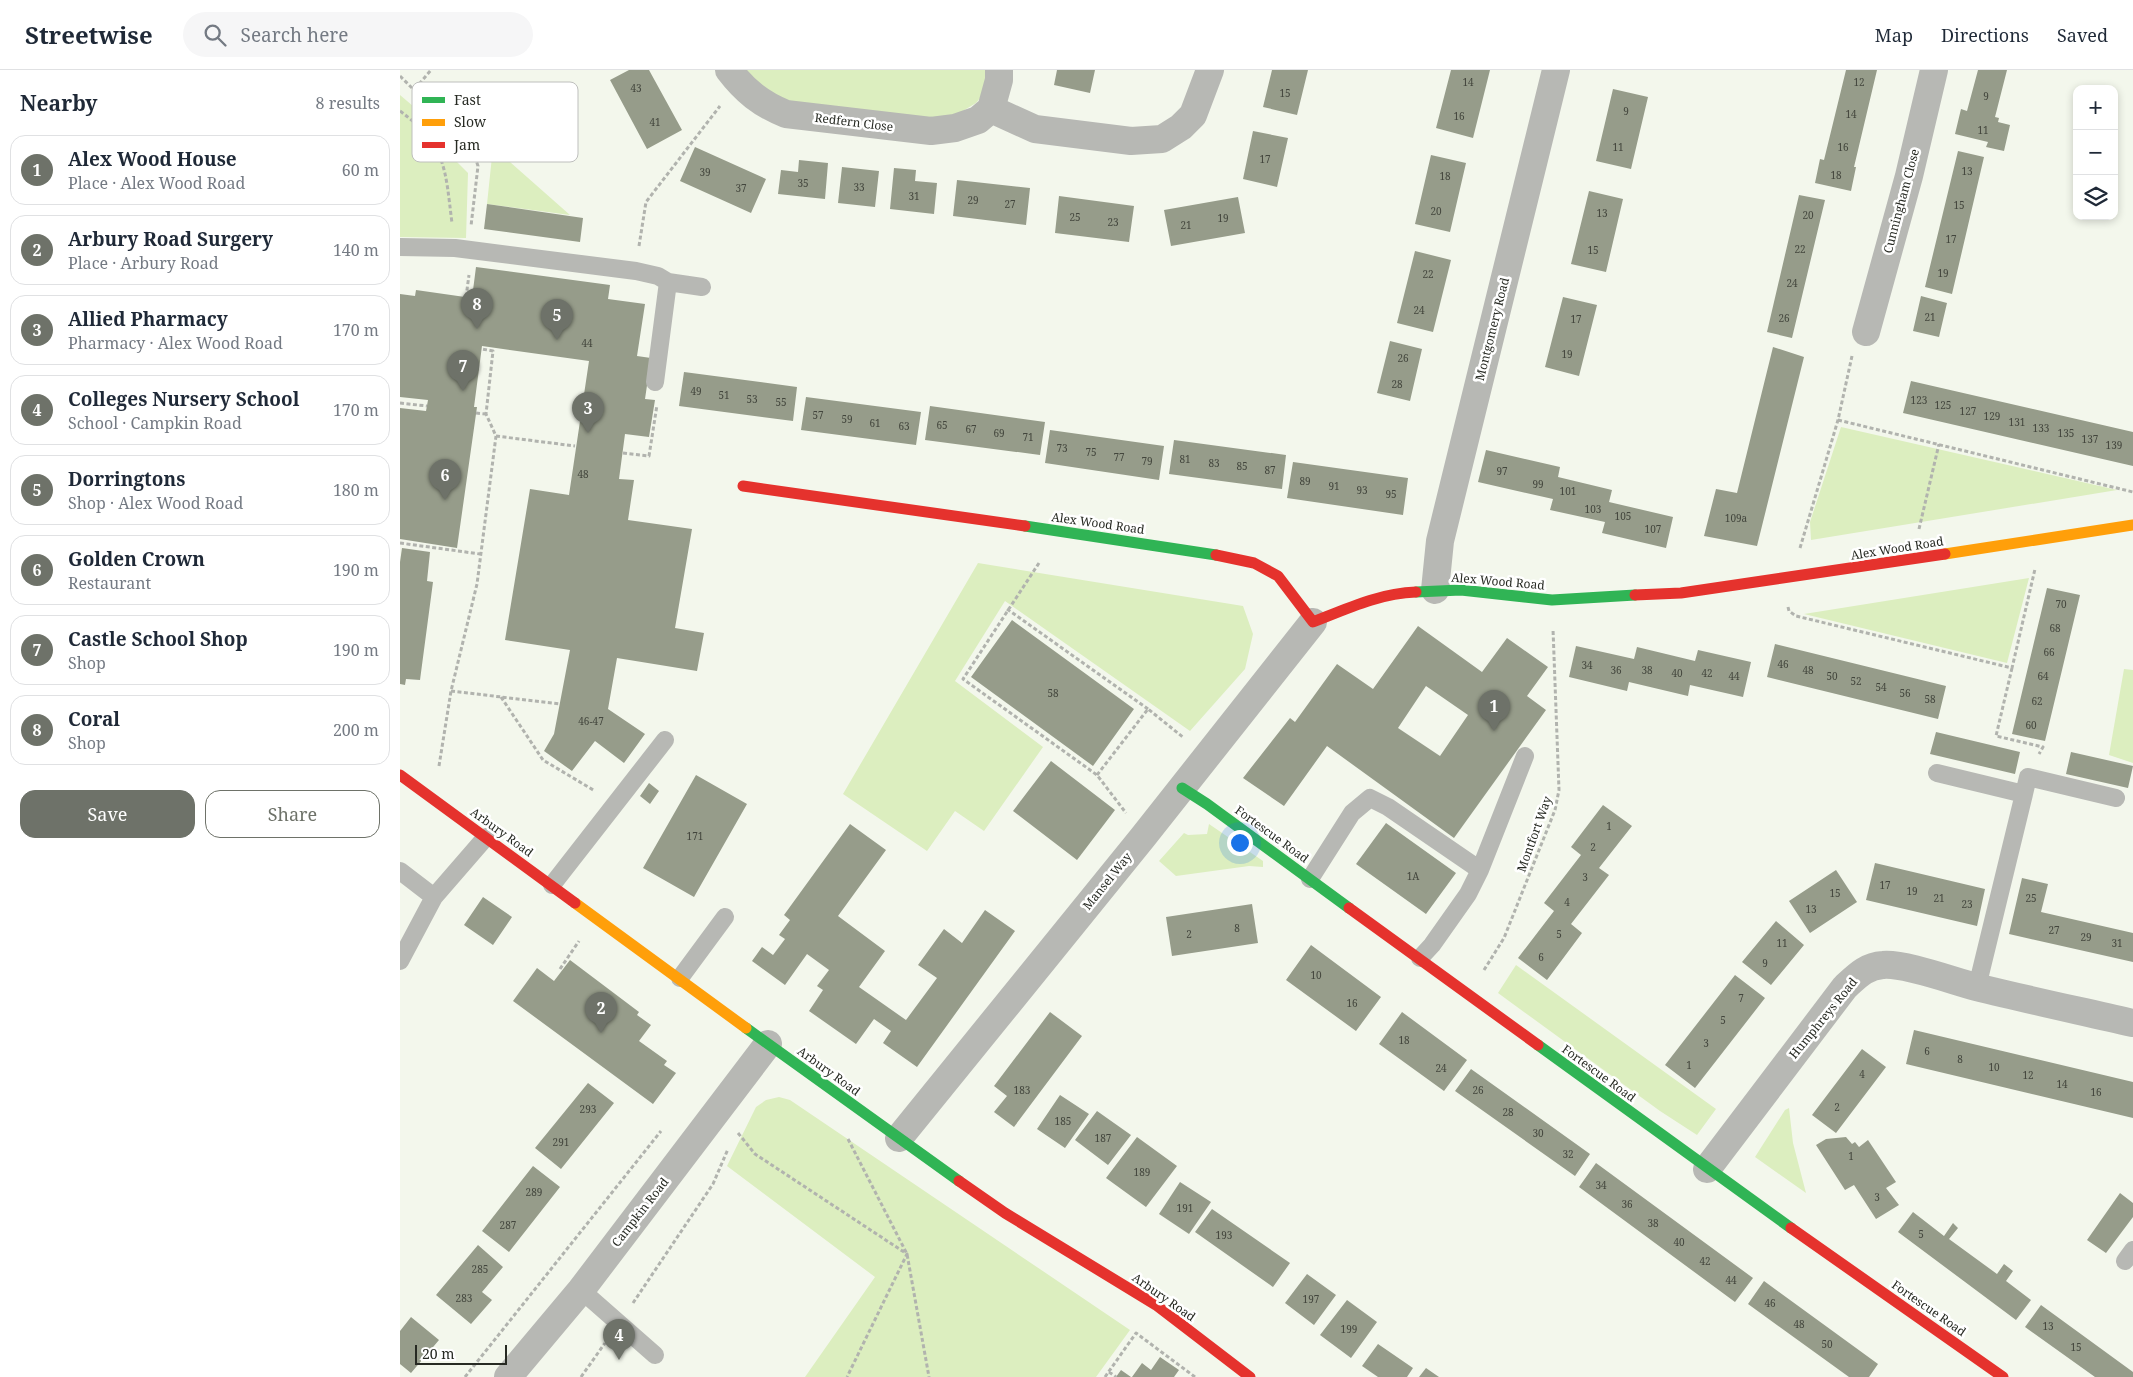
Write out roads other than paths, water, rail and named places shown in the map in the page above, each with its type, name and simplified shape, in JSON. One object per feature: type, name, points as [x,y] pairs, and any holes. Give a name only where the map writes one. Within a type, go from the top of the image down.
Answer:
[{"type":"street","points":[[998,70],[999,80],[991,109],[1035,129],[1131,141],[1162,139],[1181,127],[1194,115],[1210,70]]},
{"type":"street","name":"Montgomery Road","points":[[1436,590],[1440,541],[1556,70]]},
{"type":"street","name":"Cunningham Close","points":[[1866,332],[1909,176],[1934,70]]},
{"type":"street","name":"Redfern Close","points":[[733,76],[765,106],[786,114],[931,131],[956,128],[978,120],[991,109]]},
{"type":"street","name":"Alex Wood Road","points":[[743,486],[1205,552],[1254,563],[1278,576],[1313,622],[1373,599],[1402,592],[1462,590],[1552,600],[1681,593],[1800,577],[2133,525]]},
{"type":"street","name":"Mansel Way","points":[[899,1138],[1143,837],[1313,622]]},
{"type":"street","name":"Arbury Road","points":[[400,775],[899,1138],[1005,1213],[1156,1305],[1250,1377]]},
{"type":"street","name":"Fortescue Road","points":[[1182,788],[1208,804],[1707,1169],[2003,1377]]},
{"type":"street","name":"Humphreys Road","points":[[1707,1169],[1845,987],[1858,974],[1870,967],[1886,964],[1902,967],[1977,987],[2133,1023]]},
{"type":"street","name":"Campkin Road","points":[[508,1377],[581,1290],[768,1044]]},
{"type":"lane","points":[[400,246],[462,248],[636,271],[658,276],[668,282],[702,287]]},
{"type":"lane","points":[[655,382],[668,282]]},
{"type":"lane","points":[[552,885],[665,740]]},
{"type":"lane","points":[[1420,958],[1432,945],[1468,894],[1480,870],[1525,756]]},
{"type":"lane","points":[[1937,773],[2024,794]]},
{"type":"lane","points":[[1977,987],[2028,777],[2116,798]]},
{"type":"lane","points":[[1310,879],[1352,812],[1370,798],[1388,807],[1480,870]]},
{"type":"lane","points":[[400,961],[434,897],[486,837]]},
{"type":"lane","points":[[400,871],[434,897]]},
{"type":"lane","points":[[680,978],[725,917]]},
{"type":"lane","points":[[581,1290],[655,1355]]},
{"type":"place","name":"Coral","points":[[477,329]]},
{"type":"place","name":"Dorringtons","points":[[557,340]]},
{"type":"place","name":"Castle School Shop","points":[[463,391]]},
{"type":"place","name":"Allied Pharmacy","points":[[588,433]]},
{"type":"place","name":"Golden Crown","points":[[445,500]]},
{"type":"place","name":"Alex Wood House","points":[[1494,731]]},
{"type":"place","name":"Arbury Road Surgery","points":[[601,1033]]},
{"type":"place","name":"Colleges Nursery School","points":[[619,1360]]}]
